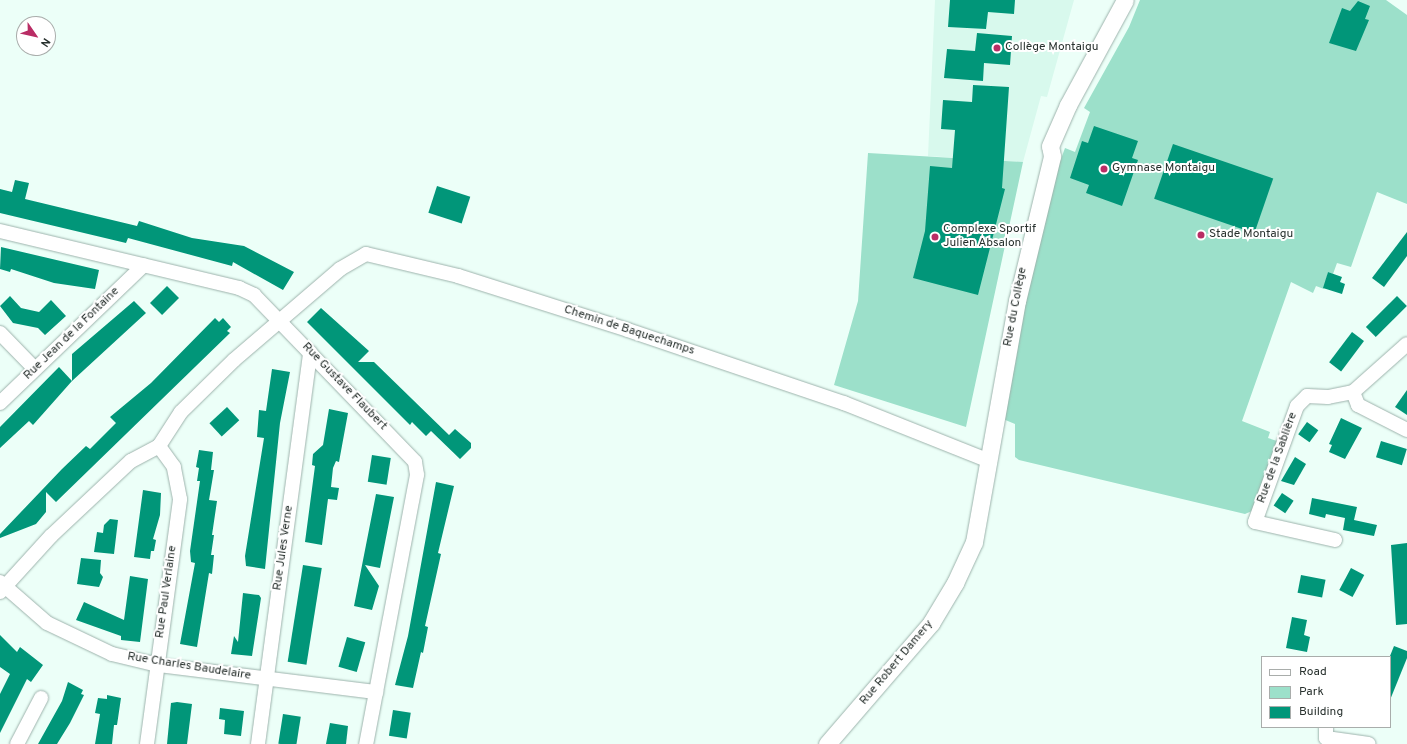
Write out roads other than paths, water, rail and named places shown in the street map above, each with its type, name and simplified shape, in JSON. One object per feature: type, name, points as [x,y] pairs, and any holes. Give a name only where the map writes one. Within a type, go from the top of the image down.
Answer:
[{"type":"street","name":"Rue du Collège","points":[[990,461],[1020,287],[1052,156],[1050,146],[1066,108],[1125,0]]},
{"type":"street","name":"Rue du Collège","points":[[1052,156],[1059,150],[1136,0]]},
{"type":"street","name":"Rue Gustave Flaubert","points":[[0,231],[239,288],[260,300],[405,450],[417,467],[366,744]]},
{"type":"street","name":"Chemin de Baquechamps","points":[[159,446],[181,412],[234,360],[282,322],[352,260],[374,255],[458,276],[635,332],[844,403],[990,461]]},
{"type":"street","name":"Rue Jean de la Fontaine","points":[[0,403],[144,265]]},
{"type":"street","points":[[0,333],[35,369]]},
{"type":"street","points":[[1407,344],[1353,392],[1358,405],[1407,430]]},
{"type":"street","name":"Rue Jules Verne","points":[[258,744],[310,352]]},
{"type":"street","name":"Rue de la Sablière","points":[[1335,540],[1255,522],[1297,406],[1307,396],[1328,397],[1353,392]]},
{"type":"street","points":[[2,587],[47,540],[131,461],[159,446]]},
{"type":"street","name":"Rue Paul Verlaine","points":[[147,744],[180,499],[174,468],[159,446]]},
{"type":"street","name":"Rue Robert Damery","points":[[827,744],[914,646],[946,600],[974,542],[990,461]]},
{"type":"street","name":"Rue Charles Baudelaire","points":[[2,587],[39,617],[71,637],[112,654],[158,665],[376,692]]},
{"type":"street","points":[[17,744],[41,698]]},
{"type":"street","points":[[1325,736],[1369,744]]},
{"type":"place","name":"Collège Montaigu","points":[[997,48]]},
{"type":"place","name":"Gymnase Montaigu","points":[[1104,169]]},
{"type":"place","name":"Stade Montaigu","points":[[1201,235]]},
{"type":"place","name":"Complexe Sportif Julien Absalon","points":[[935,237]]}]
